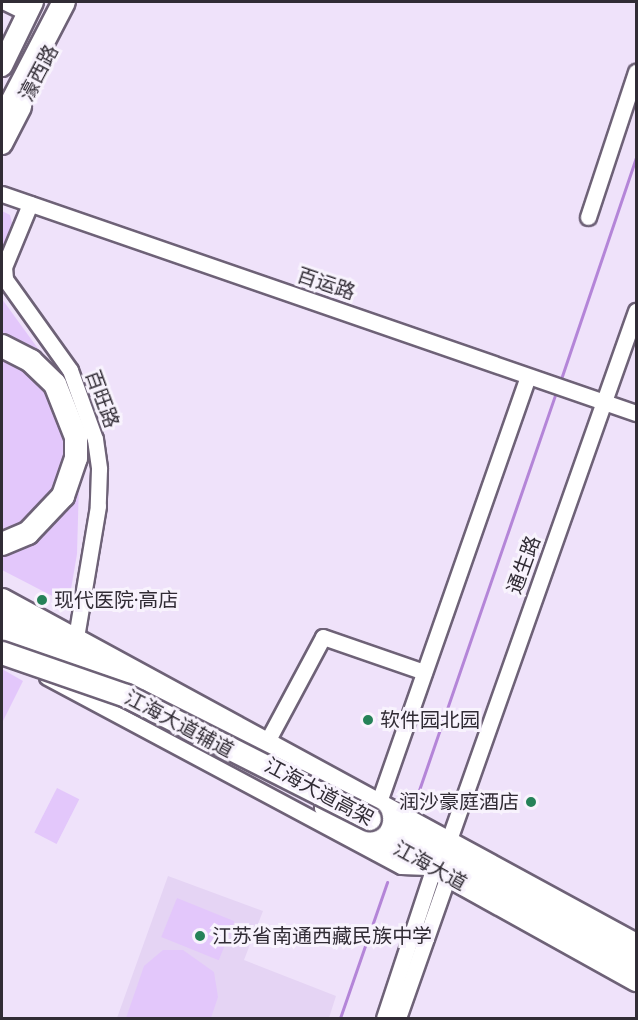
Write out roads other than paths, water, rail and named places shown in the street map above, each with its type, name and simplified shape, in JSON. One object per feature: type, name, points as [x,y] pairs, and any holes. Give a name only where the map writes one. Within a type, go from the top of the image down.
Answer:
[{"type":"highway","points":[[2,121],[48,2]]},
{"type":"highway","points":[[2,92],[64,2]]},
{"type":"highway","points":[[2,346],[31,360],[55,384],[76,437],[70,484],[55,508],[28,533],[2,544]]},
{"type":"highway","name":"江海大道高架","points":[[2,600],[636,945]]},
{"type":"highway","name":"江海大道高架","points":[[2,620],[636,964]]},
{"type":"highway","points":[[2,654],[126,696],[370,819]]},
{"type":"main road","name":"濠西路","points":[[2,144],[77,2]]},
{"type":"main road","name":"濠西路","points":[[2,66],[31,7]]},
{"type":"main road","name":"江海大道","points":[[2,589],[636,934]]},
{"type":"main road","name":"江海大道","points":[[2,632],[441,871],[636,981]]},
{"type":"street","points":[[5,2],[31,7]]},
{"type":"street","points":[[588,217],[636,72]]},
{"type":"street","name":"百运路","points":[[2,194],[636,413]]},
{"type":"street","name":"百旺路","points":[[30,204],[4,267],[5,279],[70,370],[95,439],[99,469],[98,506],[77,631]]},
{"type":"street","name":"通生路","points":[[451,834],[636,311]]},
{"type":"street","points":[[381,796],[528,377]]},
{"type":"street","points":[[270,736],[323,637],[424,672]]},
{"type":"street","name":"江海大道辅道","points":[[2,654],[401,866],[441,871]]},
{"type":"street","points":[[384,1018],[441,871]]},
{"type":"street","points":[[398,1018],[441,871]]},
{"type":"waterway","points":[[561,379],[636,158]]},
{"type":"waterway","points":[[418,793],[555,396]]},
{"type":"waterway","points":[[340,1018],[387,882]]},
{"type":"place","name":"现代医院·高店","points":[[42,600]]},
{"type":"place","name":"软件园北园","points":[[368,720]]},
{"type":"place","name":"润沙豪庭酒店","points":[[531,802]]},
{"type":"place","name":"江苏省南通西藏民族中学","points":[[200,936]]}]
